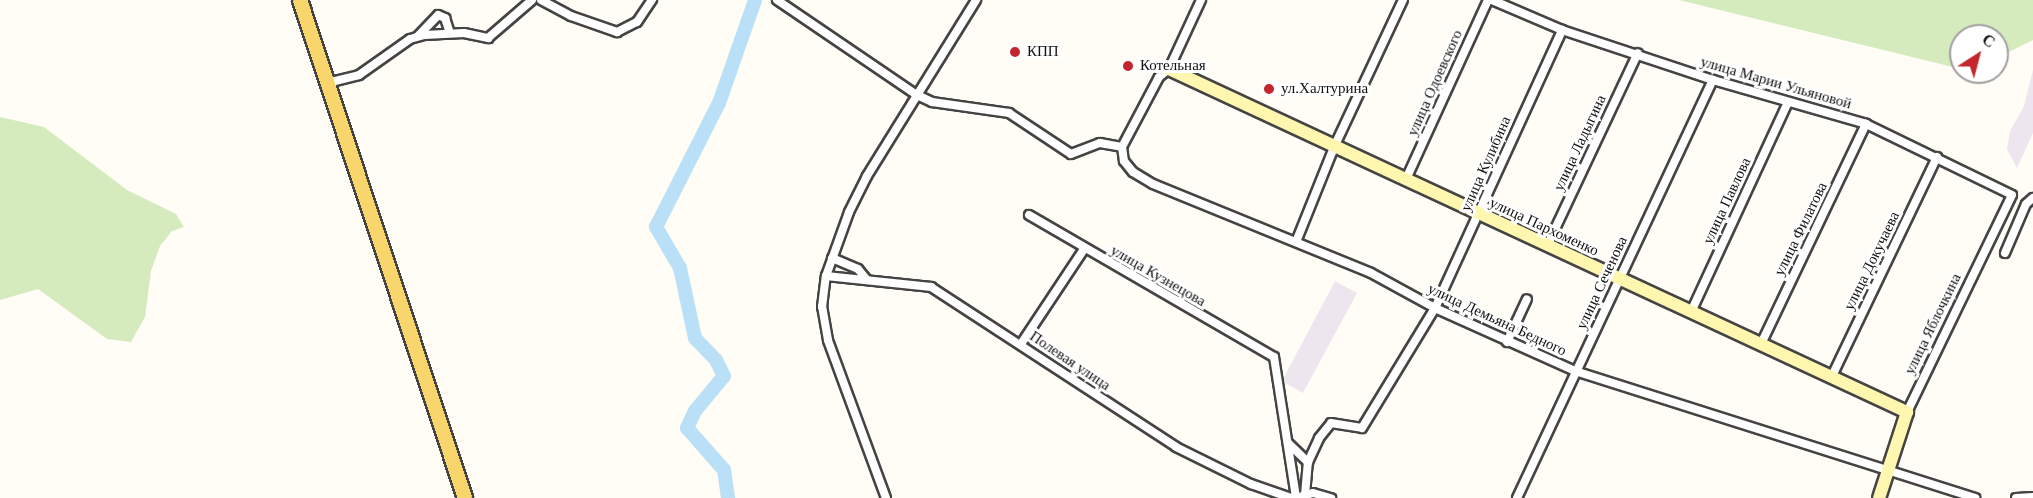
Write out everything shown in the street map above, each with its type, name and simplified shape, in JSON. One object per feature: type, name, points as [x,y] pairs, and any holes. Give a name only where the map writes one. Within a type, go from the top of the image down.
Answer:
[{"type":"main road","points":[[300,0],[465,498]]},
{"type":"street","points":[[417,37],[450,33],[488,38],[532,0]]},
{"type":"street","points":[[541,0],[617,32],[637,22],[652,0]]},
{"type":"street","points":[[777,0],[917,95],[932,102],[1009,113],[1071,154],[1100,143],[1122,147],[1159,77],[1169,69],[1201,0]]},
{"type":"street","points":[[886,498],[828,340],[822,307],[826,276],[867,176],[976,0]]},
{"type":"street","points":[[1296,242],[1335,145],[1403,0]]},
{"type":"street","name":"улица Марии Ульяновой","points":[[1490,0],[1562,30],[1638,53],[1713,80],[1866,124],[2013,195]]},
{"type":"street","name":"улица Одоевского","points":[[1407,177],[1490,0]]},
{"type":"street","points":[[327,83],[359,75],[417,37],[438,15],[445,18],[450,33]]},
{"type":"street","name":"улица Кулибина","points":[[1308,462],[1332,423],[1362,428],[1435,308],[1562,30]]},
{"type":"street","name":"улица Ладыгина","points":[[1547,246],[1638,53]]},
{"type":"street","name":"улица Пархоменко","points":[[1169,69],[1407,177],[1547,246],[1907,412]]},
{"type":"street","name":"улица Сеченова","points":[[1517,498],[1713,80]]},
{"type":"street","name":"улица Павлова","points":[[1691,312],[1788,102]]},
{"type":"street","name":"улица Филатова","points":[[1761,344],[1866,124]]},
{"type":"street","name":"улица Демьяна Бедного","points":[[1122,147],[1124,161],[1142,178],[1371,273],[1435,308],[1575,371],[1975,498]]},
{"type":"street","name":"улица Докучаева","points":[[1832,376],[1937,158]]},
{"type":"street","name":"улица Яблочкина","points":[[1879,498],[1907,412],[2013,195]]},
{"type":"street","points":[[2005,253],[2026,204],[2033,198]]},
{"type":"street","name":"улица Кузнецова","points":[[1029,215],[1084,249],[1274,357],[1288,443]]},
{"type":"street","points":[[1021,344],[1084,249]]},
{"type":"street","points":[[832,258],[852,265],[866,279]]},
{"type":"street","name":"Полевая улица","points":[[826,276],[931,287],[1176,447],[1251,484],[1291,498]]},
{"type":"street","points":[[1507,342],[1527,299]]},
{"type":"street","points":[[1288,443],[1308,462],[1300,497]]},
{"type":"street","points":[[1288,443],[1300,497]]},
{"type":"street","points":[[1300,497],[1331,498]]},
{"type":"street","points":[[2016,498],[2033,497]]},
{"type":"shaded area","points":[[2033,70],[2033,133],[2017,168],[2007,149],[2010,131],[2024,106]]},
{"type":"shaded area","points":[[1335,281],[1357,293],[1303,393],[1282,381]]},
{"type":"green space","points":[[1679,0],[2033,0],[2033,40],[2009,52],[2009,24],[1949,24],[1949,66]]},
{"type":"green space","points":[[0,117],[44,127],[127,190],[176,214],[184,227],[172,231],[160,246],[151,271],[145,317],[131,342],[107,339],[38,289],[0,300]]},
{"type":"waterway","points":[[728,498],[724,470],[687,428],[695,411],[724,376],[716,360],[695,338],[680,268],[656,227],[719,103],[755,0]]},
{"type":"place","name":"КПП","points":[[1015,52]]},
{"type":"place","name":"Котельная","points":[[1128,66]]},
{"type":"place","name":"ул.Халтурина","points":[[1269,89]]}]
